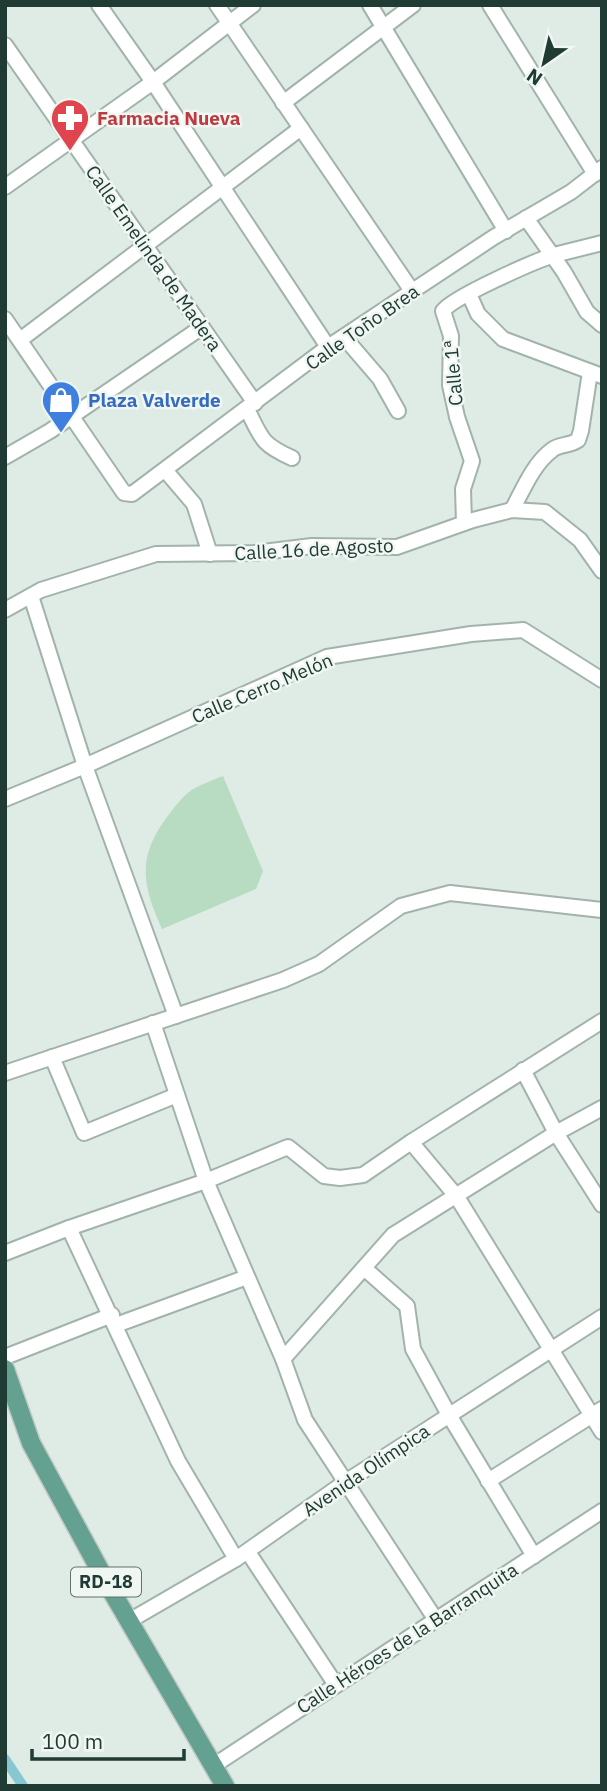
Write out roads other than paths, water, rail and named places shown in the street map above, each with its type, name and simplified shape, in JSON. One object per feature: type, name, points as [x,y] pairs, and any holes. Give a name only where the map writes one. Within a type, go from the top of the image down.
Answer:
[{"type":"main road","name":"RD-18","points":[[5,1369],[31,1443],[129,1621],[225,1786]]},
{"type":"street","points":[[99,5],[328,347]]},
{"type":"street","points":[[217,5],[412,291]]},
{"type":"street","points":[[5,187],[153,82],[253,5]]},
{"type":"street","points":[[370,5],[506,231]]},
{"type":"street","points":[[284,103],[413,5]]},
{"type":"street","points":[[490,5],[599,174]]},
{"type":"street","name":"Calle Emelinda de Madera","points":[[8,54],[71,139],[202,327],[251,406],[261,437],[270,447],[292,458]]},
{"type":"street","points":[[20,340],[300,128]]},
{"type":"street","name":"Calle Toño Brea","points":[[72,416],[124,493],[132,494],[328,347],[526,218],[599,174]]},
{"type":"street","points":[[526,218],[564,272],[587,312],[602,325]]},
{"type":"street","name":"Calle 1ª","points":[[464,523],[463,489],[472,461],[457,417],[450,385],[451,336],[443,311],[446,306],[469,294],[552,256],[602,243]]},
{"type":"street","points":[[469,294],[478,314],[503,339],[598,374],[578,440],[554,448],[547,455],[528,480],[512,510]]},
{"type":"street","points":[[5,319],[72,416]]},
{"type":"street","points":[[5,457],[72,416],[202,327]]},
{"type":"street","points":[[344,337],[380,379],[398,411]]},
{"type":"street","points":[[165,470],[194,504],[211,554]]},
{"type":"street","name":"Calle 16 de Agosto","points":[[5,610],[41,590],[156,554],[254,553],[312,547],[397,547],[464,523],[512,510],[545,512],[579,540],[602,571]]},
{"type":"street","points":[[31,596],[85,766],[176,1016]]},
{"type":"street","name":"Calle Cerro Melón","points":[[5,799],[327,657],[471,634],[523,630],[602,680]]},
{"type":"street","points":[[5,1073],[283,980],[319,964],[401,906],[450,893],[602,911]]},
{"type":"street","points":[[5,1253],[206,1181],[288,1147],[324,1176],[340,1178],[363,1175],[602,1021]]},
{"type":"street","points":[[153,1024],[206,1181],[283,1359],[305,1420],[436,1620]]},
{"type":"street","points":[[52,1057],[84,1133],[177,1095]]},
{"type":"street","points":[[523,1070],[556,1133],[602,1205]]},
{"type":"street","points":[[283,1359],[393,1235],[556,1133],[602,1108]]},
{"type":"street","points":[[411,1142],[457,1196],[551,1350],[596,1412],[602,1432]]},
{"type":"street","points":[[69,1228],[178,1461],[242,1556],[336,1685]]},
{"type":"street","points":[[364,1268],[407,1306],[413,1349],[449,1415],[534,1556]]},
{"type":"street","points":[[5,1357],[247,1277]]},
{"type":"street","name":"Avenida Olímpica","points":[[129,1621],[242,1556],[344,1483],[602,1317]]},
{"type":"street","points":[[488,1481],[596,1412]]},
{"type":"street","name":"Calle Héroes de la Barranquita","points":[[213,1766],[602,1511]]},
{"type":"waterway","points":[[5,1759],[23,1786]]},
{"type":"place","name":"Farmacia Nueva","points":[[70,152]]},
{"type":"place","name":"Plaza Valverde","points":[[61,434]]}]
